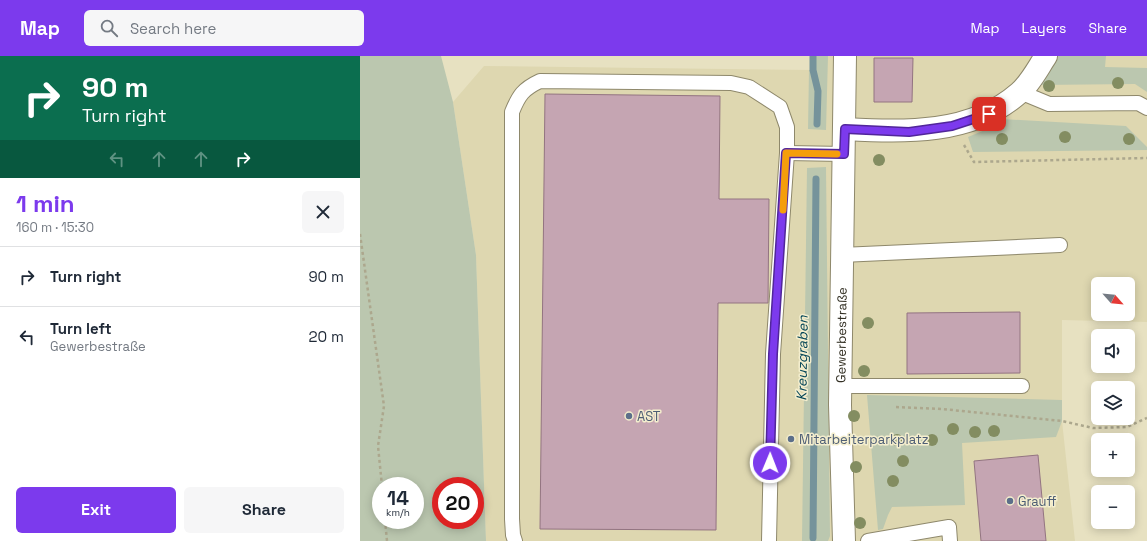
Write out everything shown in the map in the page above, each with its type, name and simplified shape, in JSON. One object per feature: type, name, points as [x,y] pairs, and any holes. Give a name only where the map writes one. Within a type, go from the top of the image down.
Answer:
[{"type":"street","name":"Gewerbestraße","points":[[844,541],[841,477],[840,386],[845,56]]},
{"type":"street","points":[[845,129],[909,132],[952,126],[989,114],[1020,92],[1046,56]]},
{"type":"lane","points":[[515,541],[512,519],[512,112],[517,100],[526,87],[540,81],[731,83],[749,87],[780,107],[787,127],[773,354],[769,541]]},
{"type":"lane","points":[[1020,92],[1049,104],[1138,103],[1147,108]]},
{"type":"lane","points":[[786,153],[844,154]]},
{"type":"lane","points":[[841,255],[1060,245]]},
{"type":"lane","points":[[840,386],[1022,386]]},
{"type":"lane","points":[[868,541],[949,527],[950,541]]},
{"type":"path","points":[[952,126],[974,162],[1147,158]]},
{"type":"path","points":[[360,234],[384,406],[378,446],[381,477]]},
{"type":"path","points":[[895,407],[942,409],[1062,421],[1093,428],[1127,426],[1147,418]]},
{"type":"path","points":[[386,529],[387,541]]},
{"type":"shaded area","points":[[813,56],[1147,56],[1147,322],[1104,321],[1135,321],[1135,277],[1091,277],[1091,321],[1062,320],[1062,421],[1075,541],[486,541],[476,255],[453,102],[484,66],[812,70]]},
{"type":"green space","points":[[360,56],[441,56],[453,102],[476,255],[484,477],[432,477],[432,529],[484,529],[484,484],[486,541],[360,541]]},
{"type":"green space","points":[[813,56],[828,56],[826,130],[808,129],[809,70],[813,70]]},
{"type":"green space","points":[[1057,56],[1106,56],[1105,67],[1147,68],[1147,92],[1135,84],[1038,85]]},
{"type":"green space","points":[[1002,119],[1126,126],[1147,147],[1147,150],[973,152],[968,137],[990,128]]},
{"type":"green space","points":[[826,167],[830,536],[828,541],[802,541],[807,168]]},
{"type":"green space","points":[[867,395],[1062,400],[1062,421],[1056,437],[962,443],[965,505],[892,507],[883,529],[878,530]]},
{"type":"building","points":[[874,58],[913,58],[912,102],[874,102]]},
{"type":"building","name":"AST","points":[[545,94],[720,96],[719,199],[769,199],[768,303],[718,303],[716,530],[540,529]]},
{"type":"building","points":[[1020,312],[1020,373],[907,374],[907,313]]},
{"type":"building","name":"Grauff","points":[[1038,455],[1046,541],[981,541],[974,461]]},
{"type":"waterway","name":"Kreuzgraben","points":[[813,56],[813,70],[818,91],[817,124]]},
{"type":"waterway","name":"Kreuzgraben","points":[[813,538],[816,179]]},
{"type":"slow traffic","points":[[783,210],[786,153],[837,154]]},
{"type":"place","name":"AST","points":[[629,416]]},
{"type":"place","name":"Mitarbeiterparkplatz","points":[[791,439]]},
{"type":"place","name":"Grauff","points":[[1010,501]]},
{"type":"route","points":[[770,463],[773,354],[786,153],[844,154],[845,129],[909,132],[952,126],[989,114]]}]
